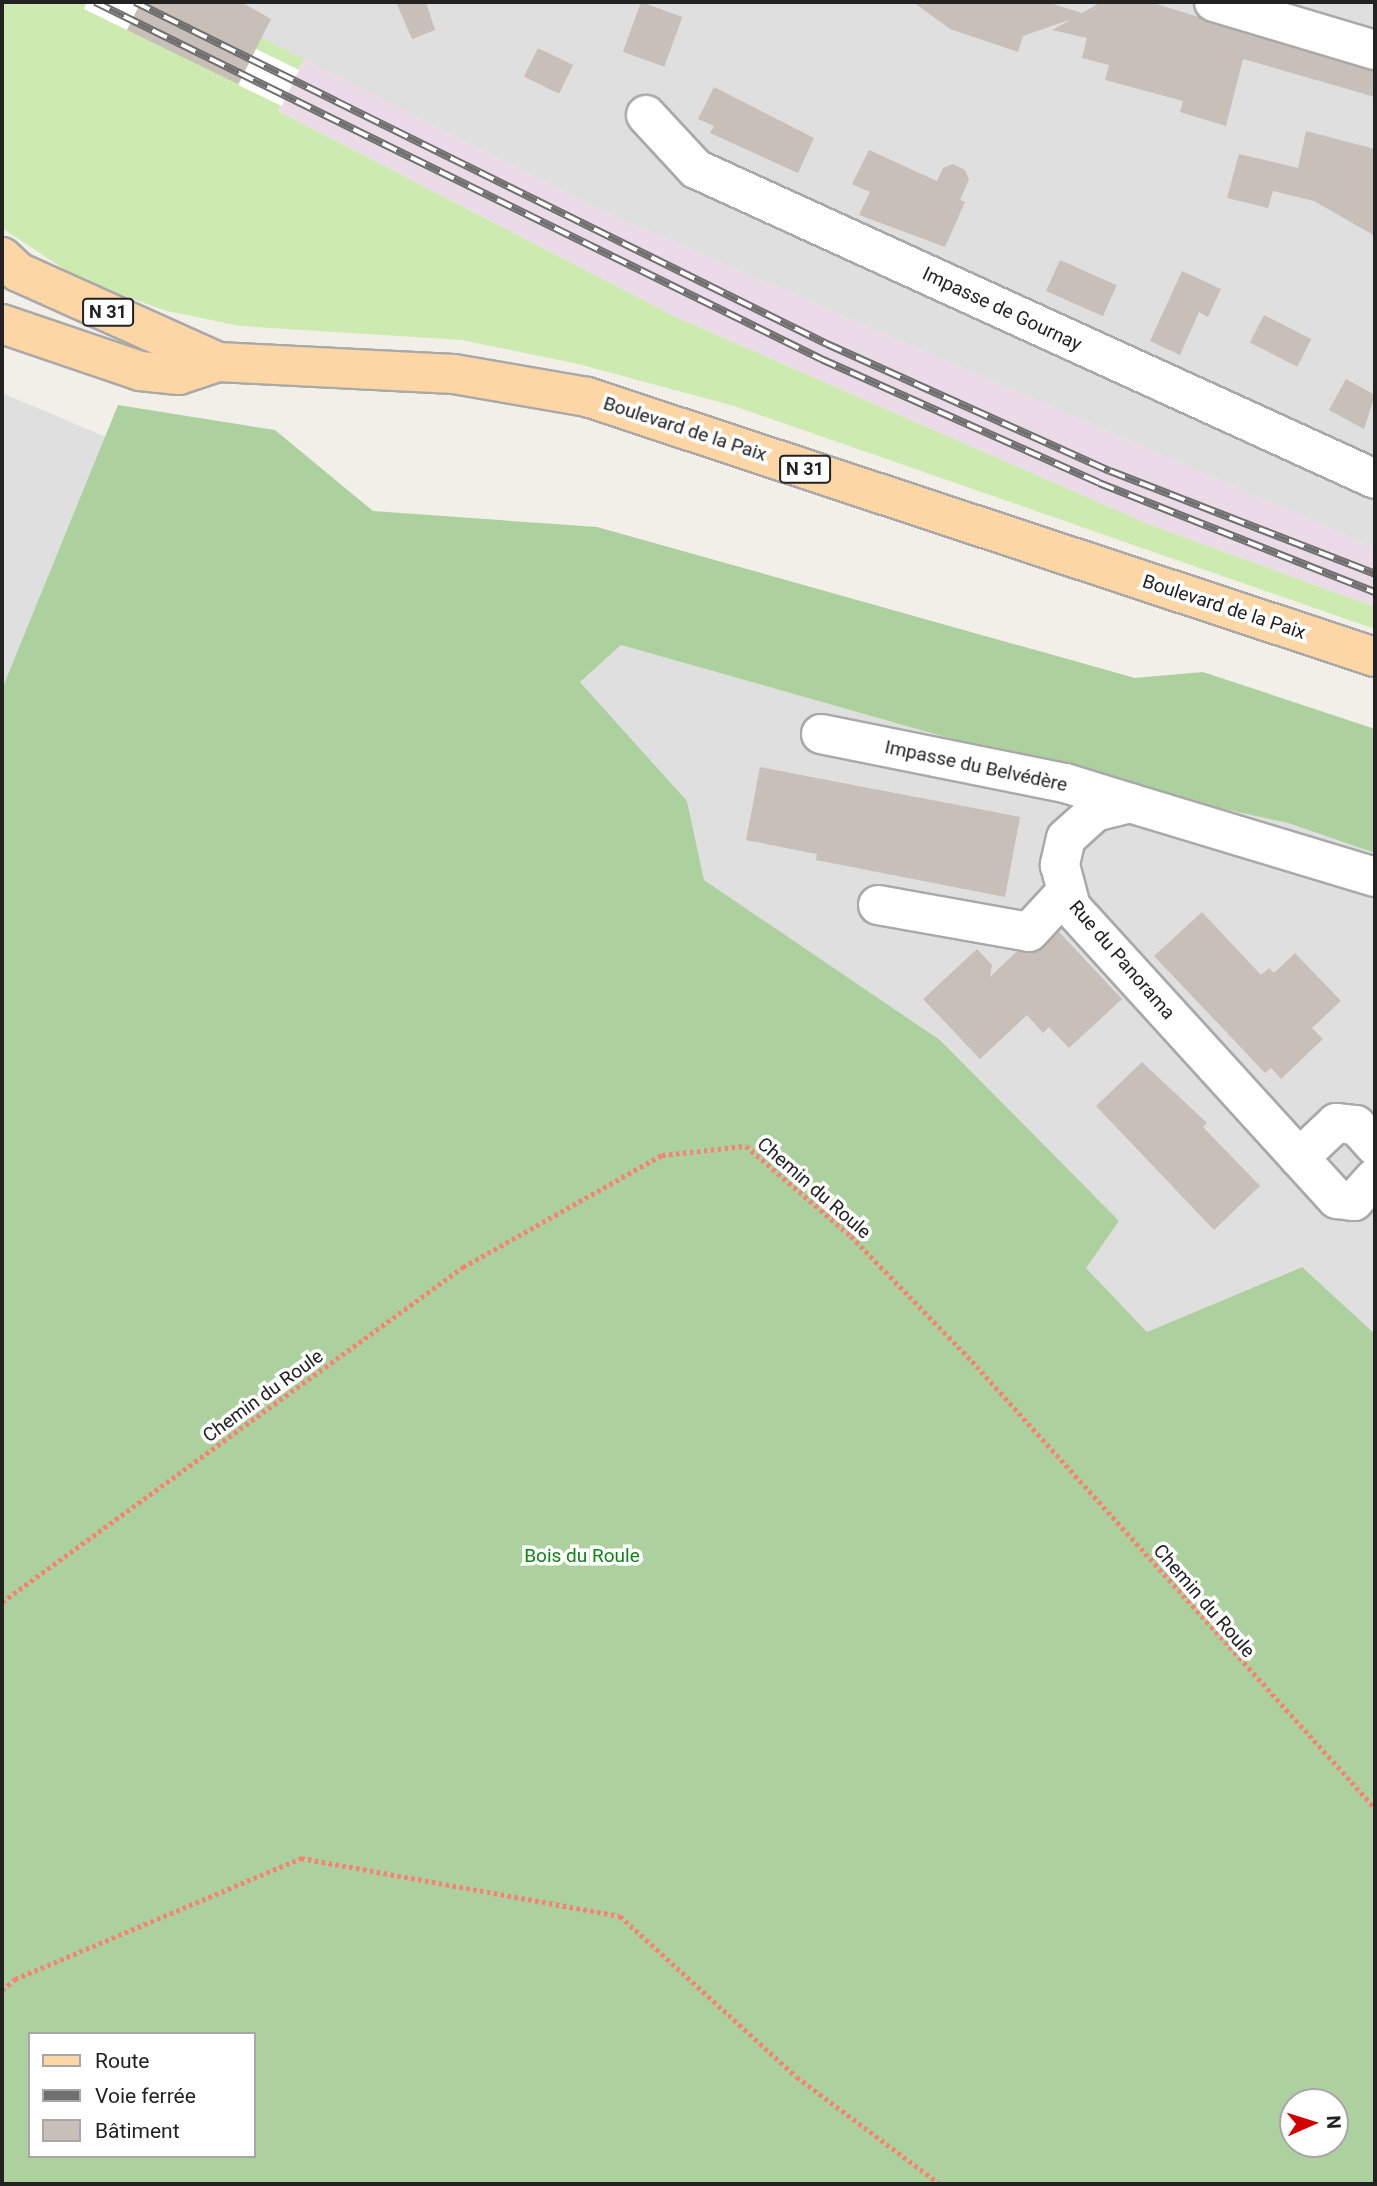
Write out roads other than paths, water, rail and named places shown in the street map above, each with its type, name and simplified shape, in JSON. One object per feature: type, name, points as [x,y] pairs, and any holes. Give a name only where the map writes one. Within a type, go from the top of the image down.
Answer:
[{"type":"main road","name":"Boulevard de la Paix","points":[[2,257],[18,272],[218,362],[454,374],[587,397],[1375,656]]},
{"type":"main road","name":"Boulevard de la Paix","points":[[2,324],[140,371],[179,376],[218,362]]},
{"type":"street","points":[[1214,2],[1375,50]]},
{"type":"street","name":"Impasse de Gournay","points":[[646,115],[696,169],[1375,479]]},
{"type":"street","name":"Impasse du Belvédère","points":[[821,734],[1065,783],[1130,803]]},
{"type":"street","points":[[1130,803],[1375,877]]},
{"type":"street","name":"Rue du Panorama","points":[[1130,803],[1095,812],[1066,838],[1060,865],[1065,893],[1071,907],[1337,1199],[1354,1201],[1375,1178]]},
{"type":"street","points":[[878,905],[1029,932],[1065,893]]},
{"type":"street","points":[[1299,1158],[1336,1123],[1356,1125],[1375,1146]]},
{"type":"railway","points":[[95,2],[821,359],[1099,483],[1375,592]]},
{"type":"railway","points":[[135,2],[827,344],[1110,471],[1375,574]]},
{"type":"park label","name":"Bois du Roule","points":[[582,1556]]}]
